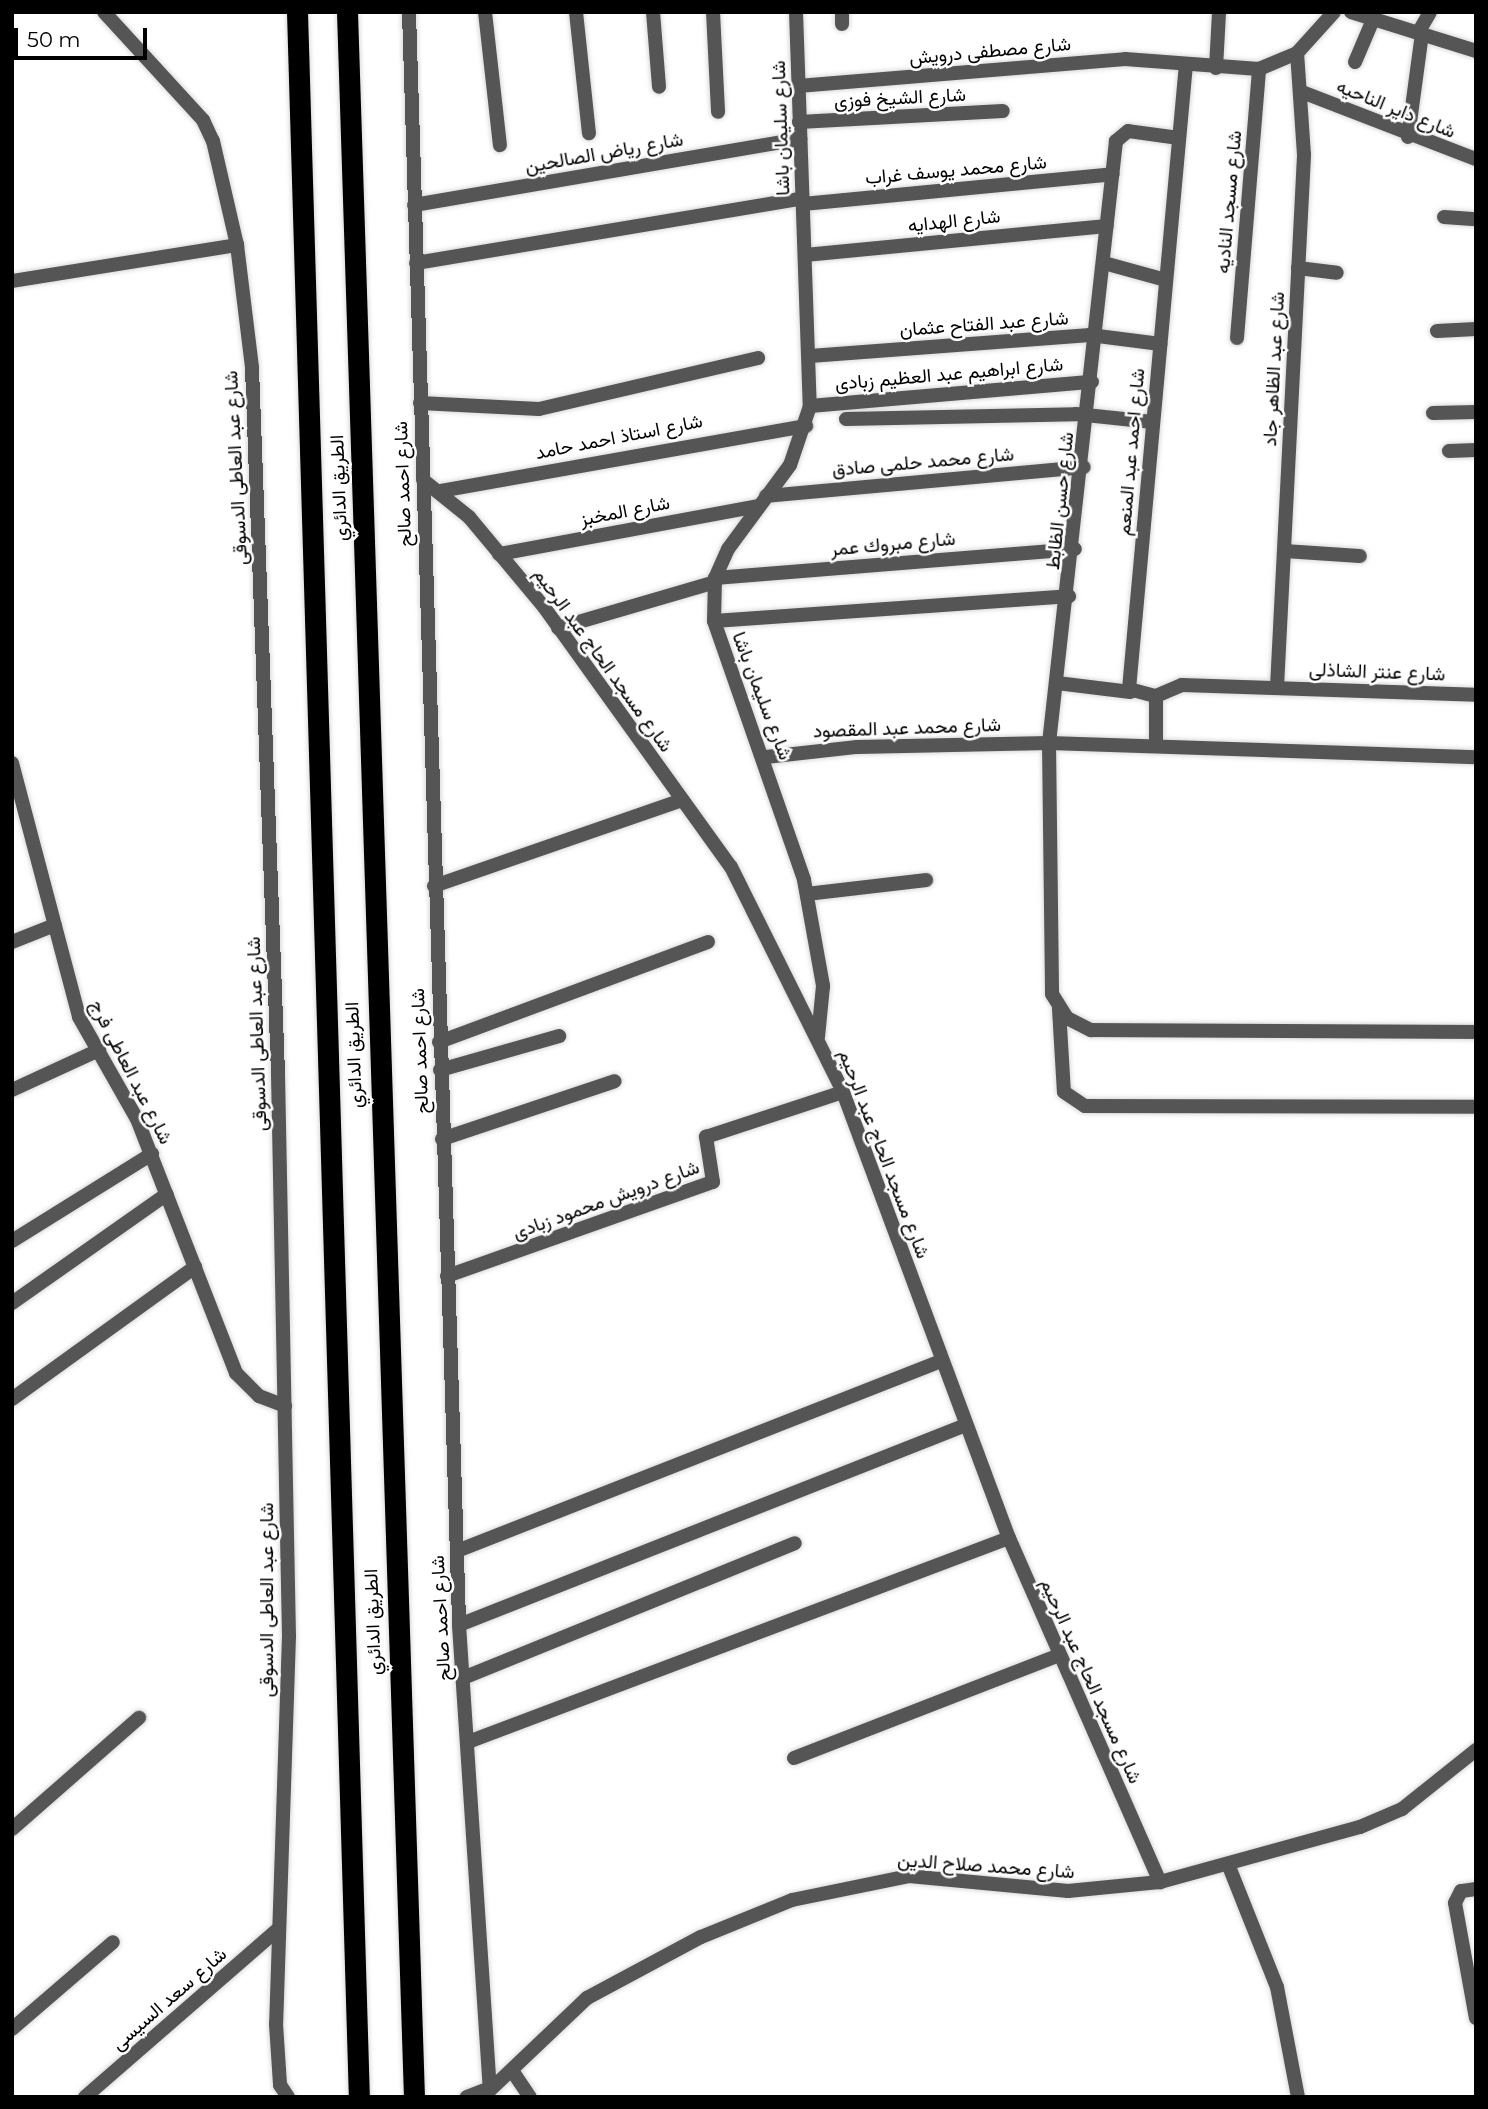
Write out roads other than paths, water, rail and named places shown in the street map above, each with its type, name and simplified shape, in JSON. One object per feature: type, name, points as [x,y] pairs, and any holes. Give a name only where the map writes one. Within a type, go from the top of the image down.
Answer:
[{"type":"highway","name":"الطريق الدائري","points":[[297,12],[301,263],[359,2087]]},
{"type":"highway","name":"الطريق الدائري","points":[[347,12],[415,2097]]},
{"type":"street","name":"شارع عبد العاطى الدسوقى","points":[[104,12],[203,120],[224,172],[237,245],[252,368],[285,1406],[289,1636],[277,1930],[280,2085],[288,2097]]},
{"type":"street","name":"شارع احمد صالح","points":[[409,12],[434,886],[457,1551],[488,2092]]},
{"type":"street","points":[[485,12],[500,145]]},
{"type":"street","points":[[576,12],[589,133]]},
{"type":"street","points":[[653,12],[659,87]]},
{"type":"street","points":[[713,12],[718,112]]},
{"type":"street","name":"شارع سليمان باشا","points":[[796,12],[810,405],[806,426],[790,465],[762,501],[715,580],[714,621],[766,757],[807,894],[823,986],[818,1037]]},
{"type":"street","points":[[1216,68],[1219,12]]},
{"type":"street","points":[[1259,69],[1297,53],[1334,12]]},
{"type":"street","points":[[1351,12],[1476,51]]},
{"type":"street","points":[[1408,137],[1420,34],[1430,12]]},
{"type":"street","points":[[1355,62],[1380,19]]},
{"type":"street","name":"شارع عبد الظاهر جاد","points":[[1277,687],[1298,268],[1302,92],[1297,53]]},
{"type":"street","name":"شارع مصطفى درويش","points":[[798,86],[1125,60],[1259,69]]},
{"type":"street","name":"شارع احمد عبد المنعم","points":[[1130,692],[1186,65]]},
{"type":"street","name":"شارع مسجد الناديه","points":[[1237,338],[1259,69]]},
{"type":"street","name":"شارع داير الناحيه","points":[[1302,92],[1408,137],[1476,159]]},
{"type":"street","name":"شارع الشيخ فوزى","points":[[799,122],[1003,111]]},
{"type":"street","name":"شارع حسن الظابط","points":[[1179,138],[1119,135],[1112,174],[1075,549],[1049,743],[1052,994],[1059,1009],[1064,1092],[1085,1105],[1476,1107]]},
{"type":"street","name":"شارع رياض الصالحين","points":[[414,205],[800,139]]},
{"type":"street","name":"شارع محمد يوسف غراب","points":[[416,263],[803,201],[1112,174]]},
{"type":"street","points":[[1444,217],[1476,219]]},
{"type":"street","name":"شارع الهدايه","points":[[805,255],[1107,226]]},
{"type":"street","points":[[12,281],[237,245]]},
{"type":"street","points":[[1104,263],[1166,280]]},
{"type":"street","points":[[1298,268],[1337,273]]},
{"type":"street","points":[[1437,331],[1476,329]]},
{"type":"street","name":"شارع عبد الفتاح عثمان","points":[[810,356],[1097,336],[1160,344]]},
{"type":"street","points":[[420,403],[538,409],[758,358]]},
{"type":"street","name":"شارع ابراهيم عبد العظيم زبادى","points":[[810,405],[1092,382]]},
{"type":"street","points":[[1433,413],[1476,412]]},
{"type":"street","points":[[846,419],[1089,417],[1153,422]]},
{"type":"street","name":"شارع استاذ احمد حامد","points":[[440,491],[806,426]]},
{"type":"street","points":[[1449,452],[1476,450]]},
{"type":"street","name":"شارع محمد حلمى صادق","points":[[762,501],[1084,467]]},
{"type":"street","name":"شارع مسجد الحاج عبد الرحيم","points":[[422,480],[440,491],[499,554],[558,628],[731,866],[843,1092],[1009,1538],[1057,1656],[1160,1882]]},
{"type":"street","name":"شارع المخبز","points":[[499,554],[762,501]]},
{"type":"street","name":"شارع مبروك عمر","points":[[558,628],[715,580],[1075,549]]},
{"type":"street","points":[[1284,551],[1360,556]]},
{"type":"street","points":[[714,621],[1069,596]]},
{"type":"street","points":[[1057,683],[1156,696],[1182,685],[1277,687]]},
{"type":"street","name":"شارع عنتر الشاذلى","points":[[1277,687],[1476,695]]},
{"type":"street","points":[[1156,696],[1156,744]]},
{"type":"street","name":"شارع محمد عبد المقصود","points":[[766,757],[857,747],[1049,743],[1156,744],[1476,757]]},
{"type":"street","name":"شارع عبد العاطى فرج","points":[[12,763],[79,1017],[99,1050],[152,1154],[236,1373],[252,1392],[285,1406]]},
{"type":"street","points":[[434,886],[683,800]]},
{"type":"street","points":[[807,894],[926,880]]},
{"type":"street","points":[[12,942],[55,925]]},
{"type":"street","points":[[439,1042],[708,942]]},
{"type":"street","points":[[1059,1009],[1091,1030],[1476,1031]]},
{"type":"street","points":[[440,1070],[559,1036]]},
{"type":"street","points":[[12,1090],[99,1050]]},
{"type":"street","points":[[442,1139],[615,1081]]},
{"type":"street","name":"شارع درويش محمود زبادى","points":[[447,1276],[713,1182],[706,1137],[843,1092]]},
{"type":"street","points":[[12,1241],[152,1154]]},
{"type":"street","points":[[12,1303],[167,1194]]},
{"type":"street","points":[[12,1399],[195,1268]]},
{"type":"street","points":[[457,1551],[941,1361]]},
{"type":"street","points":[[460,1625],[966,1425]]},
{"type":"street","points":[[468,1742],[1009,1538]]},
{"type":"street","points":[[463,1678],[795,1543]]},
{"type":"street","points":[[794,1758],[1057,1656]]},
{"type":"street","points":[[12,1829],[139,1718]]},
{"type":"street","name":"شارع محمد صلاح الدين","points":[[467,2097],[488,2092],[513,2072],[587,1998],[622,1975],[792,1900],[909,1876],[1068,1891],[1160,1882],[1314,1843],[1402,1809],[1476,1750]]},
{"type":"street","points":[[1228,1864],[1277,1987],[1298,2097]]},
{"type":"street","points":[[1476,1889],[1461,1891],[1455,1903],[1476,2018]]},
{"type":"street","name":"شارع سعد السيسى","points":[[85,2097],[277,1930]]},
{"type":"street","points":[[12,2029],[113,1942]]},
{"type":"street","points":[[513,2072],[530,2097]]}]
